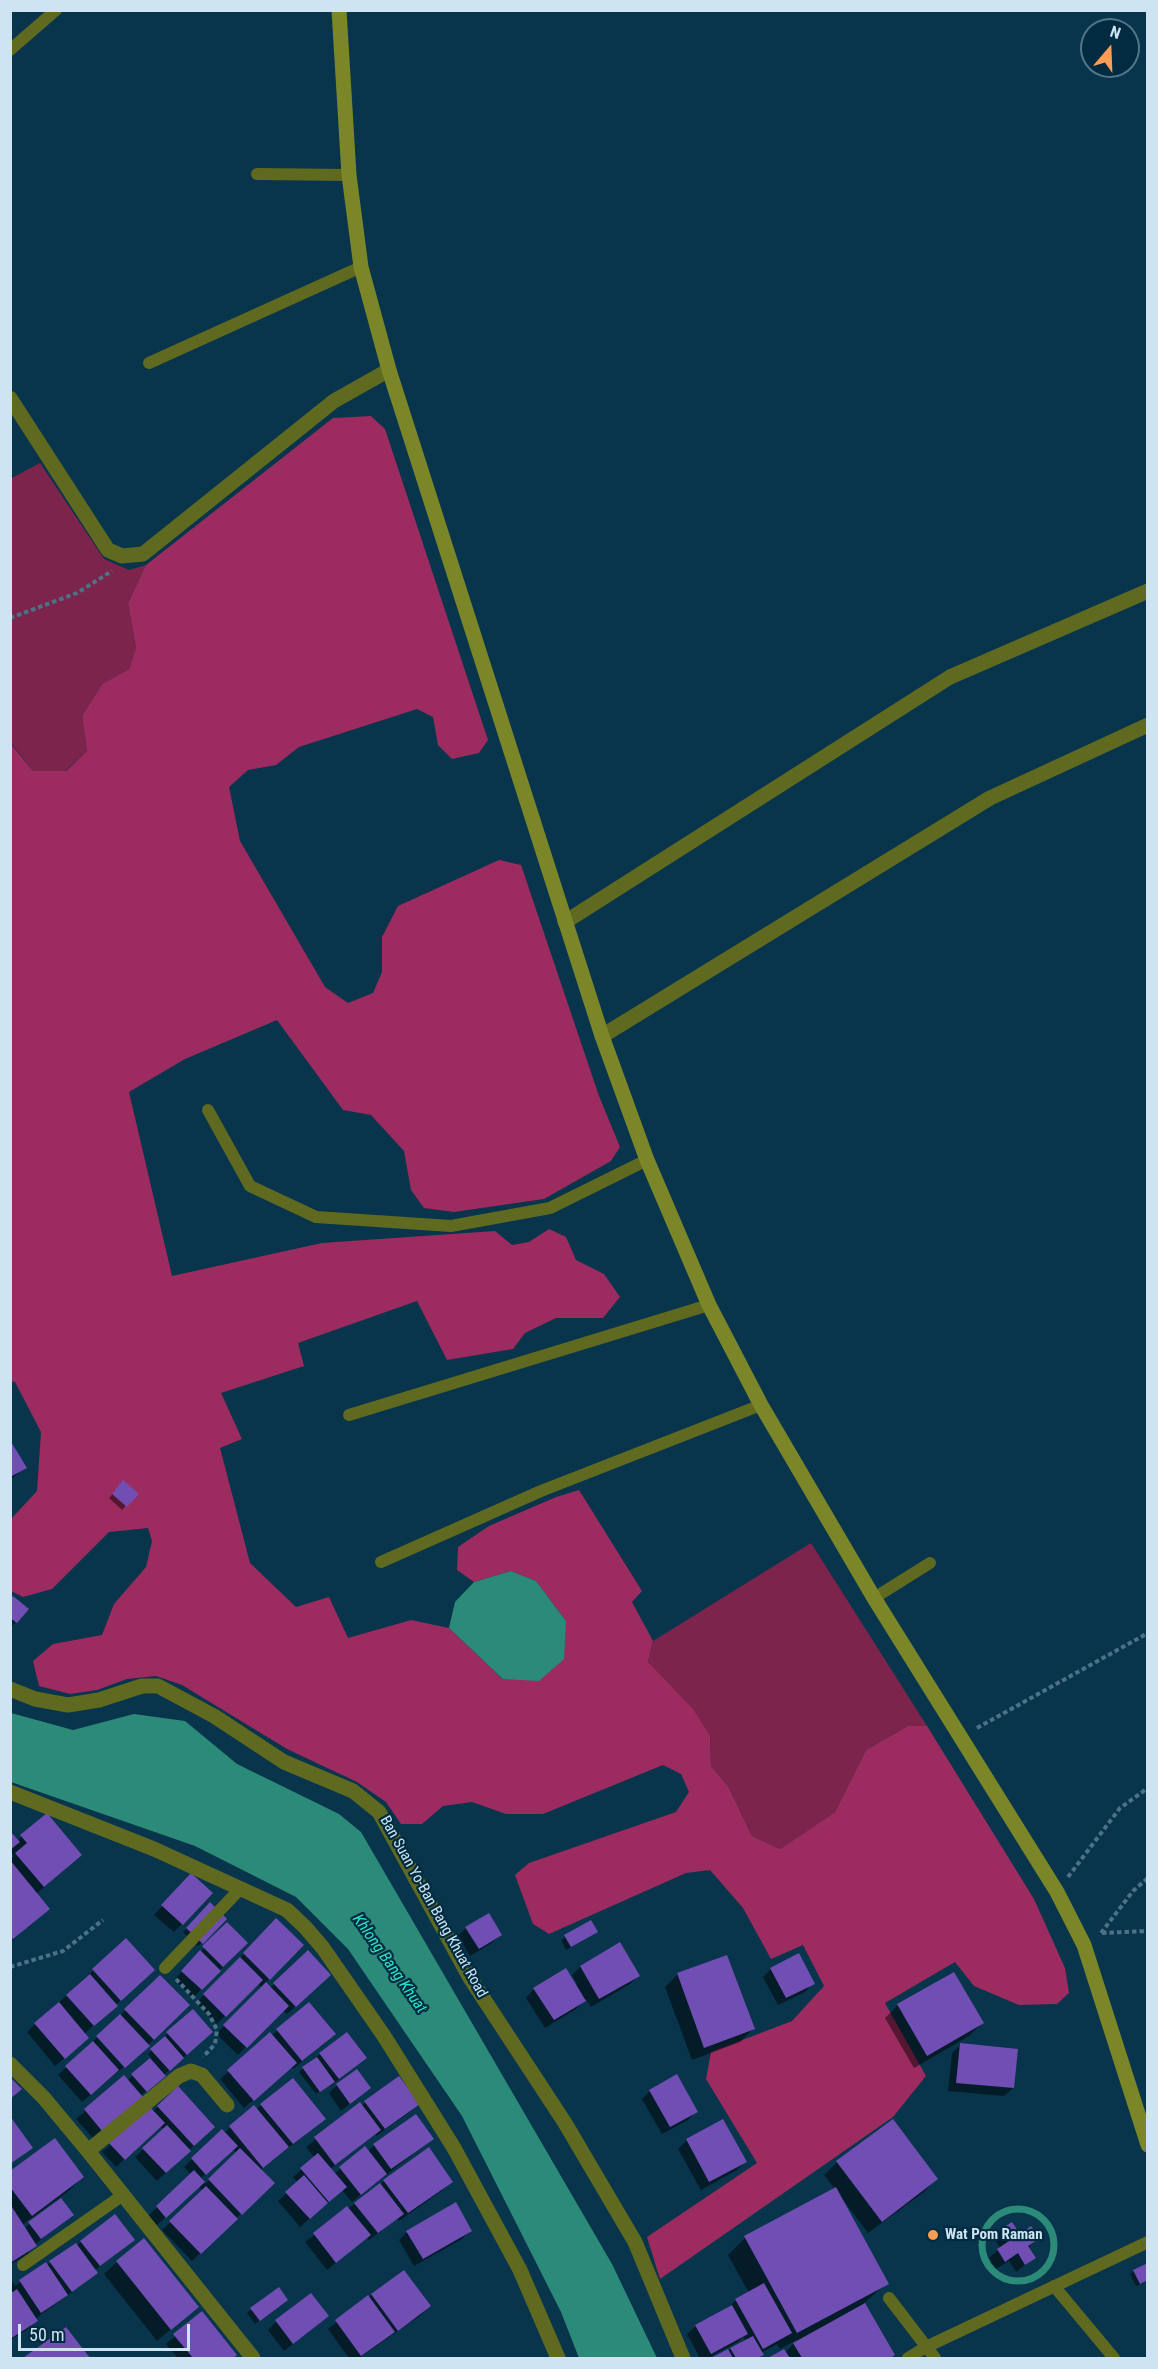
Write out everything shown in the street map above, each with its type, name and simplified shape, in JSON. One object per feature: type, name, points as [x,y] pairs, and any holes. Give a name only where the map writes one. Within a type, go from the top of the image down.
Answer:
[{"type":"main road","points":[[339,10],[349,175],[361,267],[389,370],[565,922],[602,1036],[647,1160],[709,1305],[761,1405],[874,1598],[1057,1892],[1084,1945],[1148,2145]]},
{"type":"street","points":[[10,398],[108,550],[122,556],[143,554],[334,401],[389,370]]},
{"type":"street","points":[[565,922],[950,677],[1148,591]]},
{"type":"street","points":[[602,1036],[990,798],[1148,725]]},
{"type":"street","name":"Ban Suan Yo-Ban Bang Khuat Road","points":[[10,1689],[35,1699],[68,1705],[99,1700],[142,1686],[158,1686],[214,1716],[284,1762],[353,1791],[379,1812],[471,1978],[565,2123],[635,2242],[682,2358]]},
{"type":"street","points":[[10,1792],[154,1849],[287,1910],[305,1927],[323,1948],[384,2036],[454,2148],[520,2270],[558,2358]]},
{"type":"street","points":[[10,2064],[44,2098],[88,2151],[253,2358]]},
{"type":"street","points":[[88,2151],[179,2076],[191,2071],[202,2075],[227,2105]]},
{"type":"lane","points":[[10,50],[56,10]]},
{"type":"lane","points":[[257,174],[349,175]]},
{"type":"lane","points":[[149,363],[361,267]]},
{"type":"lane","points":[[208,1110],[250,1186],[316,1217],[451,1226],[550,1208],[647,1160]]},
{"type":"lane","points":[[350,1415],[709,1305]]},
{"type":"lane","points":[[381,1562],[541,1491],[761,1405]]},
{"type":"lane","points":[[874,1598],[930,1563]]},
{"type":"lane","points":[[165,1968],[240,1889]]},
{"type":"lane","points":[[23,2265],[123,2195]]},
{"type":"lane","points":[[908,2358],[926,2347],[1148,2242]]},
{"type":"lane","points":[[1054,2286],[1114,2358]]},
{"type":"lane","points":[[889,2298],[935,2358]]},
{"type":"path","points":[[10,618],[77,593],[110,574],[122,556]]},
{"type":"path","points":[[960,1737],[1148,1634]]},
{"type":"path","points":[[1057,1892],[1120,1808],[1148,1788]]},
{"type":"path","points":[[1084,1945],[1101,1933],[1133,1891],[1148,1878]]},
{"type":"path","points":[[10,1967],[63,1952],[103,1920]]},
{"type":"path","points":[[1101,1933],[1148,1931]]},
{"type":"path","points":[[165,1968],[209,2014],[217,2030],[215,2044],[191,2071]]},
{"type":"shaded area","points":[[371,416],[385,429],[488,740],[479,753],[452,759],[438,745],[433,717],[417,709],[299,747],[276,765],[248,770],[229,787],[240,841],[325,987],[348,1003],[373,993],[382,972],[382,937],[398,906],[499,860],[521,865],[599,1096],[620,1147],[611,1161],[544,1199],[454,1212],[424,1208],[411,1190],[404,1151],[371,1115],[343,1110],[277,1020],[185,1059],[129,1092],[172,1276],[322,1243],[495,1231],[512,1245],[529,1242],[549,1229],[566,1237],[576,1260],[604,1274],[620,1297],[603,1318],[556,1318],[525,1333],[513,1349],[447,1360],[417,1301],[298,1343],[304,1366],[221,1393],[242,1439],[220,1448],[250,1563],[296,1607],[329,1597],[348,1638],[411,1620],[449,1628],[503,1679],[566,1621],[536,1581],[511,1571],[474,1582],[457,1570],[458,1547],[489,1526],[556,1497],[579,1490],[642,1591],[632,1602],[653,1641],[648,1662],[693,1709],[710,1736],[711,1766],[728,1786],[752,1836],[780,1849],[835,1812],[866,1750],[908,1726],[927,1726],[1034,1899],[1065,1968],[1069,1993],[1057,2004],[1019,2005],[974,1986],[955,1962],[885,2003],[926,2076],[893,2117],[660,2279],[647,2237],[757,2163],[706,2079],[711,2052],[792,2021],[824,1986],[803,1945],[771,1959],[743,1908],[710,1870],[686,1873],[549,1934],[533,1924],[515,1875],[529,1863],[676,1812],[689,1792],[681,1774],[663,1765],[543,1814],[506,1814],[472,1802],[443,1806],[422,1824],[401,1824],[386,1802],[357,1782],[287,1749],[182,1685],[156,1676],[127,1679],[97,1690],[70,1694],[39,1686],[33,1661],[53,1644],[102,1635],[114,1604],[146,1567],[152,1541],[148,1528],[109,1532],[52,1589],[23,1597],[11,1591],[11,1519],[37,1491],[41,1432],[15,1382],[10,1381],[10,743],[33,771],[66,771],[87,751],[82,716],[102,684],[129,669],[136,648],[128,603],[146,565],[333,418]]},
{"type":"shaded area","points":[[40,463],[104,559],[129,570],[146,565],[128,603],[136,648],[129,669],[102,684],[82,716],[87,751],[65,771],[33,771],[11,743],[10,479]]},
{"type":"shaded area","points":[[811,1543],[927,1726],[908,1726],[866,1750],[835,1812],[780,1849],[752,1836],[728,1786],[711,1766],[710,1736],[648,1662],[653,1641]]},
{"type":"water","points":[[511,1571],[536,1581],[566,1621],[564,1659],[539,1681],[503,1679],[449,1628],[455,1602],[474,1582]]},
{"type":"water","name":"Khlong Bang Khuat","points":[[11,1713],[73,1730],[134,1714],[185,1721],[237,1764],[339,1814],[361,1832],[612,2264],[657,2358],[579,2358],[561,2312],[462,2116],[348,1949],[296,1897],[195,1846],[11,1782]]},
{"type":"building","points":[[10,1440],[27,1468],[10,1477]]},
{"type":"building","points":[[123,1480],[139,1494],[127,1507],[112,1494]]},
{"type":"building","points":[[13,1596],[29,1609],[17,1623],[10,1618],[10,1599]]},
{"type":"building","points":[[47,1813],[82,1855],[44,1887],[15,1853],[27,1843],[20,1835]]},
{"type":"building","points":[[10,1831],[20,1842],[10,1850]]},
{"type":"building","points":[[10,1860],[50,1909],[13,1939],[10,1937]]},
{"type":"building","points":[[191,1873],[213,1893],[183,1925],[161,1905]]},
{"type":"building","points":[[210,1902],[227,1919],[203,1944],[186,1928]]},
{"type":"building","points":[[489,1913],[502,1935],[479,1949],[465,1927]]},
{"type":"building","points":[[276,1918],[304,1945],[270,1980],[243,1953]]},
{"type":"building","points":[[591,1920],[598,1932],[571,1947],[564,1935]]},
{"type":"building","points":[[227,1922],[248,1943],[223,1967],[202,1946]]},
{"type":"building","points":[[126,1938],[155,1970],[121,2001],[92,1969]]},
{"type":"building","points":[[620,1942],[640,1976],[599,1999],[580,1966]]},
{"type":"building","points":[[200,1950],[221,1971],[202,1990],[181,1971]]},
{"type":"building","points":[[308,1950],[331,1975],[296,2007],[273,1983]]},
{"type":"building","points":[[799,1953],[815,1984],[786,1998],[770,1968]]},
{"type":"building","points":[[727,1955],[755,2029],[704,2048],[677,1973]]},
{"type":"building","points":[[240,1957],[263,1980],[226,2017],[203,1994]]},
{"type":"building","points":[[566,1968],[586,2001],[554,2020],[533,1988]]},
{"type":"building","points":[[954,1972],[984,2023],[927,2056],[897,2004]]},
{"type":"building","points":[[90,1974],[118,2006],[94,2026],[66,1995]]},
{"type":"building","points":[[160,1975],[190,2005],[154,2040],[124,2009]]},
{"type":"building","points":[[266,1982],[289,2006],[247,2048],[223,2025]]},
{"type":"building","points":[[59,2002],[89,2038],[65,2059],[34,2023]]},
{"type":"building","points":[[309,2002],[336,2034],[302,2061],[276,2029]]},
{"type":"building","points":[[193,2009],[213,2032],[187,2055],[166,2032]]},
{"type":"building","points":[[120,2014],[150,2046],[125,2068],[96,2036]]},
{"type":"building","points":[[270,2032],[297,2063],[254,2101],[227,2070]]},
{"type":"building","points":[[347,2032],[367,2058],[339,2079],[319,2053]]},
{"type":"building","points":[[165,2036],[184,2058],[170,2071],[150,2049]]},
{"type":"building","points":[[93,2041],[119,2070],[91,2095],[65,2066]]},
{"type":"building","points":[[960,2043],[1018,2049],[1014,2088],[956,2083]]},
{"type":"building","points":[[317,2057],[335,2082],[320,2092],[302,2067]]},
{"type":"building","points":[[150,2058],[166,2076],[147,2092],[131,2074]]},
{"type":"building","points":[[357,2069],[371,2088],[350,2104],[336,2084]]},
{"type":"building","points":[[677,2074],[698,2112],[670,2127],[649,2090]]},
{"type":"building","points":[[124,2075],[143,2097],[102,2131],[84,2109]]},
{"type":"building","points":[[399,2076],[420,2104],[385,2129],[364,2101]]},
{"type":"building","points":[[10,2077],[22,2089],[10,2099]]},
{"type":"building","points":[[293,2078],[326,2119],[293,2144],[260,2104]]},
{"type":"building","points":[[178,2086],[215,2127],[194,2146],[157,2106]]},
{"type":"building","points":[[360,2102],[381,2130],[335,2165],[314,2137]]},
{"type":"building","points":[[254,2105],[289,2147],[263,2168],[229,2126]]},
{"type":"building","points":[[149,2106],[165,2123],[125,2160],[109,2143]]},
{"type":"building","points":[[416,2114],[434,2139],[391,2169],[373,2144]]},
{"type":"building","points":[[10,2116],[33,2148],[10,2164]]},
{"type":"building","points":[[723,2119],[747,2162],[709,2182],[686,2139]]},
{"type":"building","points":[[893,2119],[938,2179],[882,2222],[836,2161]]},
{"type":"building","points":[[167,2125],[191,2151],[166,2173],[142,2148]]},
{"type":"building","points":[[222,2129],[238,2146],[206,2175],[191,2158]]},
{"type":"building","points":[[55,2138],[84,2177],[32,2216],[10,2187],[10,2171]]},
{"type":"building","points":[[365,2146],[387,2174],[361,2195],[339,2167]]},
{"type":"building","points":[[429,2147],[453,2182],[408,2213],[383,2180]]},
{"type":"building","points":[[240,2148],[275,2183],[242,2215],[208,2179]]},
{"type":"building","points":[[318,2153],[347,2187],[329,2202],[300,2168]]},
{"type":"building","points":[[194,2170],[205,2182],[166,2218],[156,2206]]},
{"type":"building","points":[[304,2175],[328,2203],[310,2219],[285,2192]]},
{"type":"building","points":[[380,2183],[404,2214],[378,2233],[354,2203]]},
{"type":"building","points":[[206,2186],[238,2219],[201,2254],[169,2221]]},
{"type":"building","points":[[836,2187],[889,2284],[797,2333],[744,2236]]},
{"type":"building","points":[[61,2198],[74,2215],[41,2239],[28,2222]]},
{"type":"building","points":[[456,2202],[472,2231],[423,2259],[406,2231]]},
{"type":"building","points":[[347,2206],[371,2235],[336,2263],[313,2233]]},
{"type":"building","points":[[12,2207],[37,2246],[10,2263],[10,2208]]},
{"type":"building","points":[[115,2214],[135,2240],[100,2266],[80,2241]]},
{"type":"building","points":[[1012,2222],[1020,2234],[1031,2226],[1039,2239],[1028,2246],[1036,2258],[1025,2265],[1018,2253],[1005,2262],[997,2249],[1009,2241],[1001,2229]]},
{"type":"building","points":[[144,2238],[199,2307],[171,2330],[116,2261]]},
{"type":"building","points":[[76,2243],[98,2273],[72,2292],[49,2261]]},
{"type":"building","points":[[46,2262],[68,2295],[41,2313],[19,2280]]},
{"type":"building","points":[[1148,2263],[1148,2280],[1140,2284],[1133,2270]]},
{"type":"building","points":[[404,2270],[431,2306],[398,2331],[371,2294]]},
{"type":"building","points":[[764,2283],[792,2333],[763,2349],[735,2299]]},
{"type":"building","points":[[279,2287],[288,2300],[260,2321],[250,2308]]},
{"type":"building","points":[[17,2289],[38,2321],[10,2339],[10,2294]]},
{"type":"building","points":[[311,2293],[329,2316],[293,2344],[275,2320]]},
{"type":"building","points":[[368,2295],[395,2332],[361,2356],[335,2320]]},
{"type":"building","points":[[865,2303],[895,2355],[890,2358],[802,2358],[793,2343]]},
{"type":"building","points":[[732,2305],[748,2334],[711,2354],[695,2325]]},
{"type":"building","points":[[202,2311],[237,2355],[233,2358],[193,2358],[173,2334]]},
{"type":"building","points":[[66,2327],[90,2358],[23,2358]]},
{"type":"building","points":[[753,2336],[764,2355],[757,2358],[736,2358],[730,2348]]},
{"type":"building","points":[[728,2349],[733,2358],[711,2358]]},
{"type":"building","points":[[784,2349],[790,2358],[768,2358]]},
{"type":"waterway","points":[[1018,2209],[1038,2215],[1048,2225],[1054,2245],[1048,2265],[1038,2275],[1018,2281],[998,2275],[988,2265],[982,2245],[988,2225],[998,2215],[1018,2209]]},
{"type":"place","name":"Wat Pom Raman","points":[[933,2235]]}]
